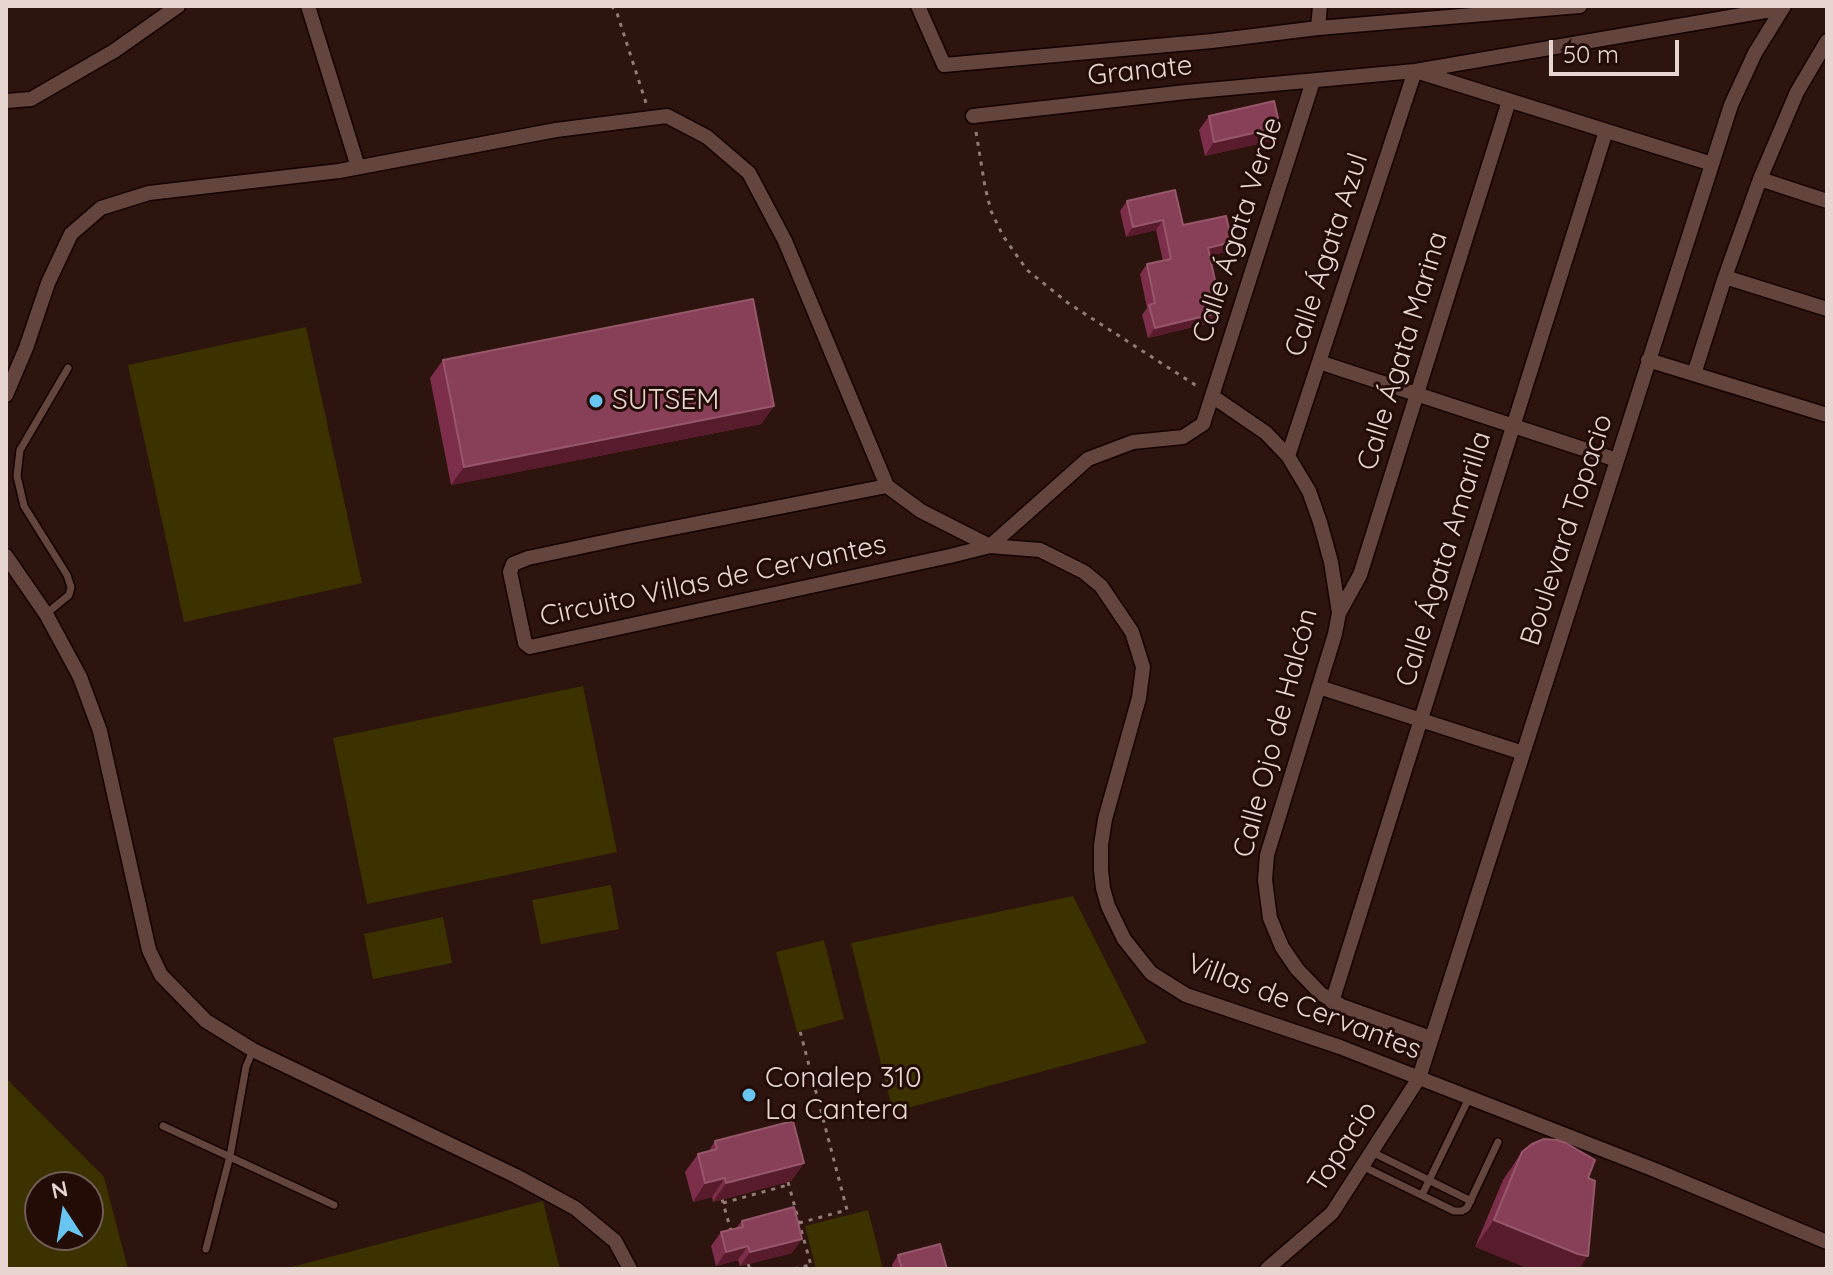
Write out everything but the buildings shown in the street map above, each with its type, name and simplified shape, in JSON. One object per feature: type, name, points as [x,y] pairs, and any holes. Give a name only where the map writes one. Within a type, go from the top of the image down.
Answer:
[{"type":"street","points":[[6,101],[31,99],[114,51],[178,6]]},
{"type":"street","points":[[308,6],[358,167]]},
{"type":"street","points":[[918,6],[944,65],[1580,6]]},
{"type":"street","points":[[1318,28],[1320,6]]},
{"type":"street","name":"Granate","points":[[973,116],[1415,71],[1784,7]]},
{"type":"street","name":"Boulevard Topacio","points":[[1419,1078],[1712,164],[1737,92],[1755,53],[1784,7]]},
{"type":"street","points":[[1694,374],[1760,179],[1797,92],[1827,41]]},
{"type":"street","points":[[1415,71],[1712,164]]},
{"type":"street","name":"Calle Ágata Azul","points":[[1288,456],[1415,71]]},
{"type":"street","name":"Calle Ágata Verde","points":[[990,546],[1088,459],[1133,442],[1183,437],[1203,424],[1313,81]]},
{"type":"street","name":"Calle Ágata Marina","points":[[1339,613],[1360,575],[1509,101]]},
{"type":"street","points":[[6,395],[48,283],[71,234],[101,208],[149,193],[358,167],[556,130],[667,116],[707,137],[749,173],[785,241],[887,486]]},
{"type":"street","name":"Calle Ágata Amarilla","points":[[1332,1002],[1606,131]]},
{"type":"street","points":[[1760,179],[1827,201]]},
{"type":"street","points":[[1725,277],[1827,309]]},
{"type":"street","points":[[1648,360],[1827,415]]},
{"type":"street","points":[[1319,362],[1617,460]]},
{"type":"street","name":"Calle Ojo de Halcón","points":[[1212,396],[1266,433],[1288,456],[1309,491],[1336,586],[1339,613],[1335,634],[1267,855],[1265,880],[1270,918],[1282,947],[1310,985],[1332,1002],[1431,1038]]},
{"type":"street","name":"Villas de Cervantes","points":[[887,486],[921,511],[990,546],[1040,550],[1084,572],[1101,586],[1132,632],[1143,667],[1139,698],[1105,819],[1101,870],[1108,906],[1124,939],[1151,973],[1186,995],[1340,1047],[1655,1170],[1827,1242]]},
{"type":"street","name":"Circuito Villas de Cervantes","points":[[887,486],[627,537],[513,564],[510,572],[525,643],[530,647],[990,546]]},
{"type":"street","points":[[6,556],[46,614],[80,677],[100,731],[149,950],[161,975],[206,1021],[253,1050],[516,1176],[575,1208],[615,1241],[630,1269]]},
{"type":"street","points":[[1319,687],[1523,753]]},
{"type":"street","name":"Topacio","points":[[1267,1269],[1332,1213],[1419,1078]]},
{"type":"lane","points":[[46,614],[69,595],[71,587],[67,575],[24,506],[17,476],[20,450],[68,368]]},
{"type":"lane","points":[[206,1249],[230,1156],[246,1067],[253,1050]]},
{"type":"lane","points":[[1422,1195],[1469,1098]]},
{"type":"lane","points":[[163,1126],[334,1205]]},
{"type":"lane","points":[[1362,1166],[1454,1211],[1462,1211],[1471,1201],[1498,1142]]},
{"type":"lane","points":[[1372,1152],[1471,1201]]},
{"type":"path","points":[[611,6],[616,10],[651,118]]},
{"type":"path","points":[[973,116],[991,211],[1003,236],[1027,270],[1068,303],[1212,396]]},
{"type":"path","points":[[799,1223],[847,1210],[800,1031]]},
{"type":"path","points":[[732,1235],[723,1201],[788,1183],[812,1267],[794,1269]]},
{"type":"shaded area","points":[[306,327],[362,583],[184,622],[128,365]]},
{"type":"shaded area","points":[[583,686],[617,852],[367,904],[333,738]]},
{"type":"shaded area","points":[[611,885],[619,929],[541,944],[532,900]]},
{"type":"shaded area","points":[[1073,896],[1147,1043],[893,1112],[851,943]]},
{"type":"shaded area","points":[[443,917],[452,963],[373,979],[364,934]]},
{"type":"shaded area","points":[[824,940],[844,1019],[797,1032],[776,952]]},
{"type":"shaded area","points":[[6,1078],[98,1171],[24,1171],[24,1251],[104,1251],[104,1177],[128,1269],[6,1269]]},
{"type":"shaded area","points":[[543,1201],[560,1269],[284,1269]]},
{"type":"shaded area","points":[[868,1210],[883,1269],[816,1269],[805,1226]]},
{"type":"place","name":"SUTSEM","points":[[596,401]]},
{"type":"place","name":"Conalep 310 La Cantera","points":[[749,1095]]}]
